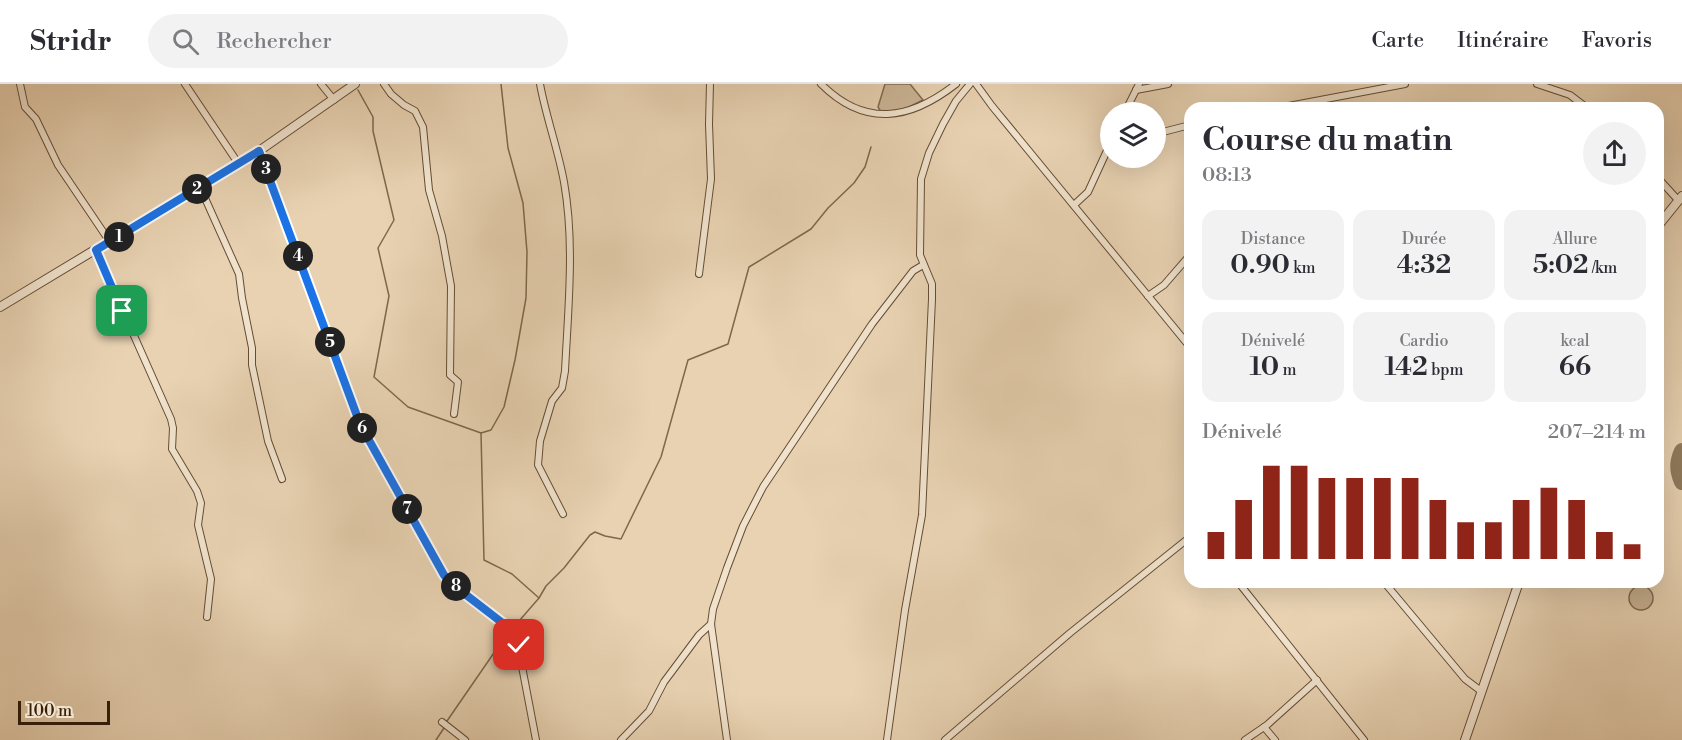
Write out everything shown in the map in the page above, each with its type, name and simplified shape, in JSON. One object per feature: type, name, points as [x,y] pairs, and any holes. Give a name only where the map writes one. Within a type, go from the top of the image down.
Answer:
[{"type":"street","points":[[20,84],[25,106],[36,119],[58,165],[110,242]]},
{"type":"street","points":[[185,84],[238,163]]},
{"type":"street","points":[[321,84],[334,100]]},
{"type":"street","points":[[0,307],[259,151],[355,84]]},
{"type":"street","points":[[384,84],[391,94],[415,111],[423,127],[429,190],[442,236],[451,286],[450,375],[458,382],[453,414]]},
{"type":"street","points":[[540,84],[564,182],[569,230],[565,371],[562,388],[552,401],[543,431],[538,465],[563,514]]},
{"type":"street","points":[[699,274],[711,179],[710,84]]},
{"type":"street","points":[[821,84],[833,96],[852,107],[879,114],[901,114],[935,100],[956,84]]},
{"type":"street","points":[[887,740],[905,610],[922,515],[932,284],[920,255],[921,178],[929,153],[943,124],[956,101],[970,84]]},
{"type":"street","points":[[976,84],[1184,340]]},
{"type":"street","points":[[1130,102],[1137,87],[1168,84]]},
{"type":"street","points":[[1310,102],[1405,84]]},
{"type":"street","points":[[1537,84],[1570,95],[1579,102]]},
{"type":"street","points":[[1166,131],[1184,127]]},
{"type":"street","points":[[259,151],[360,424],[444,575],[452,584],[513,631],[519,645],[536,740]]},
{"type":"street","points":[[1074,205],[1088,192],[1100,166]]},
{"type":"street","points":[[1664,183],[1680,198],[1664,218]]},
{"type":"street","points":[[200,187],[239,274],[252,348],[252,365],[268,441],[282,479]]},
{"type":"street","points":[[96,250],[171,420],[172,449],[197,491],[201,503],[198,525],[211,579],[207,617]]},
{"type":"street","points":[[1148,296],[1164,285],[1184,262]]},
{"type":"street","points":[[727,740],[711,624],[713,609],[743,526],[763,487],[872,324],[913,271],[923,265]]},
{"type":"street","points":[[945,740],[1070,633],[1184,542]]},
{"type":"street","points":[[1243,588],[1364,740]]},
{"type":"street","points":[[1389,588],[1465,679],[1481,691]]},
{"type":"street","points":[[1465,740],[1517,588]]},
{"type":"street","points":[[621,740],[649,711],[664,682],[699,635],[711,624]]},
{"type":"street","points":[[1245,740],[1317,680]]},
{"type":"street","points":[[444,724],[465,740]]},
{"type":"street","points":[[1264,726],[1275,740]]},
{"type":"shaded area","points":[[885,84],[910,84],[923,100],[901,111],[881,112],[878,107]]},
{"type":"shaded area","points":[[1635,588],[1647,588],[1652,593],[1652,603],[1646,609],[1636,609],[1630,603],[1630,593]]},
{"type":"waterway","points":[[358,90],[373,117],[373,131],[394,220],[378,248],[389,296],[374,377],[408,407],[481,433],[491,430],[504,407],[526,298],[527,252],[523,203],[508,148],[501,84]]},
{"type":"waterway","points":[[539,598],[546,586],[564,568],[590,535],[595,532],[621,539],[661,457],[688,360],[728,344],[749,267],[811,229],[828,208],[854,183],[865,167],[871,147]]},
{"type":"waterway","points":[[481,433],[484,560],[512,574],[539,598],[513,628]]},
{"type":"waterway","points":[[447,721],[509,631]]},
{"type":"waterway","points":[[436,740],[444,728]]},
{"type":"taxiway","points":[[1682,451],[1678,466],[1682,482]]},
{"type":"route","points":[[122,311],[96,250],[259,151],[360,424],[444,575],[452,584],[513,631],[519,645]]}]
